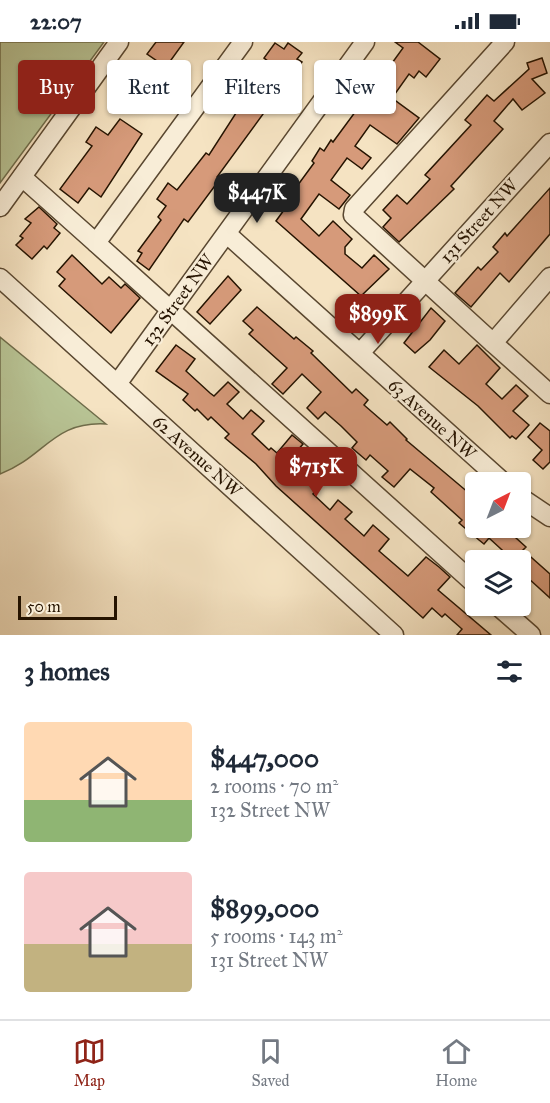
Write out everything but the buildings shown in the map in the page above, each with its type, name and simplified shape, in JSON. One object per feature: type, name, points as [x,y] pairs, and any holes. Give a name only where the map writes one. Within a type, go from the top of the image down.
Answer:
[{"type":"street","points":[[0,207],[119,42]]},
{"type":"street","points":[[96,243],[243,42]]},
{"type":"street","name":"132 Street NW","points":[[117,384],[365,42]]},
{"type":"street","points":[[505,42],[354,209],[353,215],[550,394]]},
{"type":"street","name":"131 Street NW","points":[[360,353],[550,143]]},
{"type":"street","points":[[22,177],[465,575]]},
{"type":"street","name":"63 Avenue NW","points":[[227,234],[492,472]]},
{"type":"street","name":"62 Avenue NW","points":[[0,278],[394,635]]},
{"type":"street","points":[[493,343],[550,278]]},
{"type":"street","points":[[531,504],[550,517]]},
{"type":"street","points":[[509,616],[531,635]]},
{"type":"green space","points":[[0,42],[104,42],[91,60],[18,60],[18,114],[51,114],[0,183]]},
{"type":"green space","points":[[0,337],[106,424],[73,428],[61,434],[28,459],[0,474]]}]
